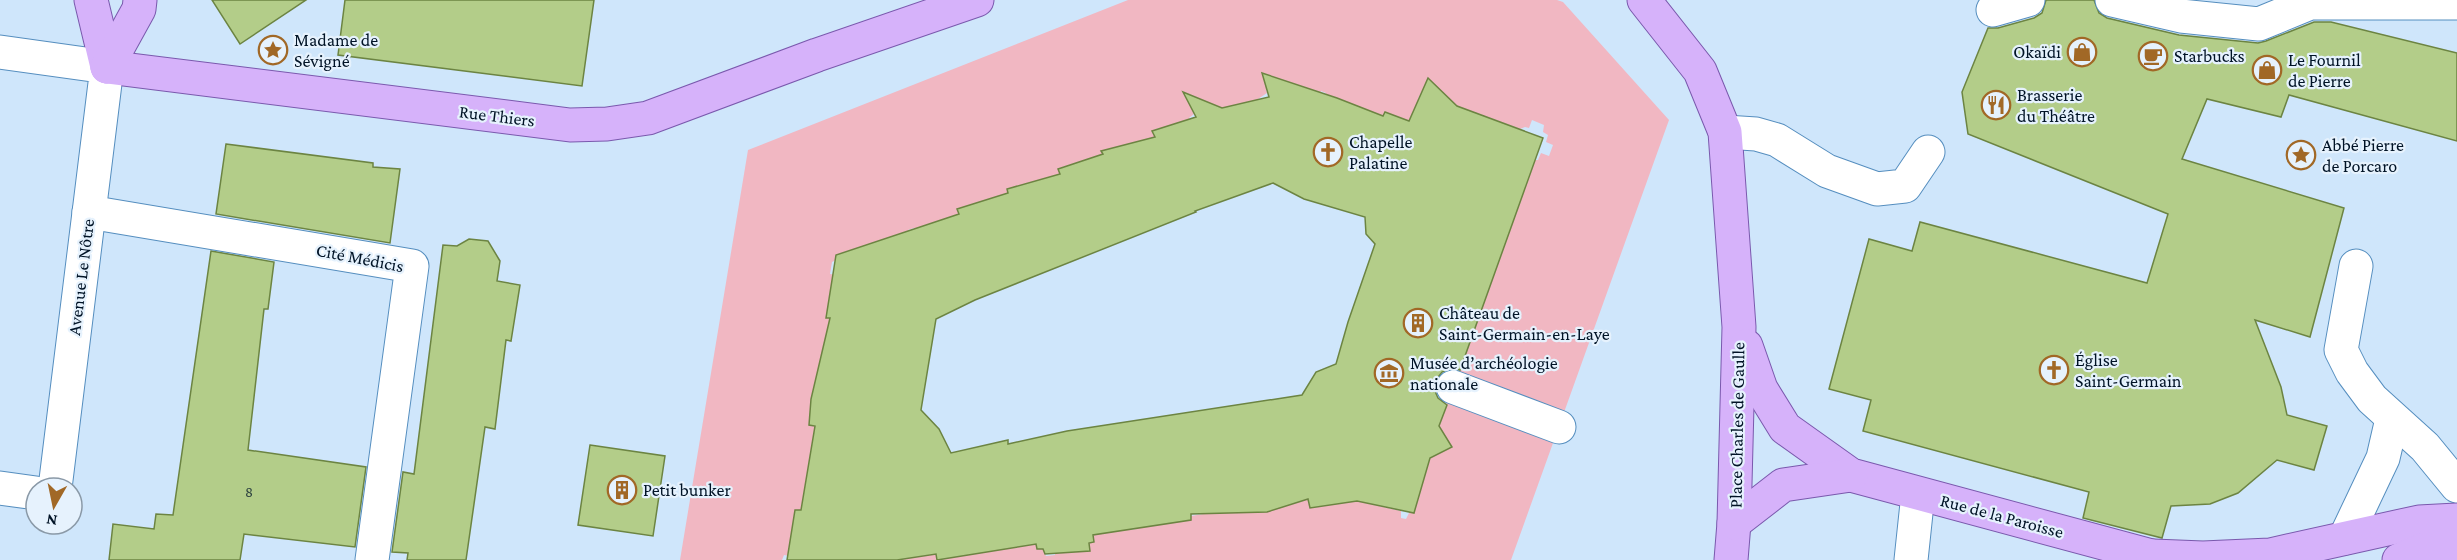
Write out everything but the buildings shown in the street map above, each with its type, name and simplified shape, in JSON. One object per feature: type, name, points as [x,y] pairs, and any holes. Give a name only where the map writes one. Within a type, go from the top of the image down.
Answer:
[{"type":"main road","points":[[92,0],[107,67]]},
{"type":"main road","points":[[107,67],[139,9],[140,0]]},
{"type":"main road","name":"Rue Thiers","points":[[107,67],[570,125],[608,124],[648,118],[817,55],[977,0]]},
{"type":"main road","name":"Place Charles de Gaulle","points":[[1644,0],[1700,71],[1725,132],[1739,327],[1734,523]]},
{"type":"main road","name":"Place Charles de Gaulle","points":[[1739,327],[1761,389],[1785,428],[1851,475]]},
{"type":"main road","name":"Place Charles de Gaulle","points":[[1734,523],[1783,485],[1851,475]]},
{"type":"main road","name":"Rue de la Paroisse","points":[[1851,475],[2160,558],[2271,555],[2419,522],[2453,540]]},
{"type":"main road","points":[[1731,560],[1734,523]]},
{"type":"main road","points":[[2399,560],[2453,540]]},
{"type":"street","points":[[1993,10],[2028,0]]},
{"type":"street","points":[[2112,0],[2181,16],[2259,24],[2310,3],[2457,3]]},
{"type":"street","name":"Rue Thiers","points":[[0,52],[107,67]]},
{"type":"street","name":"Avenue Le Nôtre","points":[[56,476],[107,67]]},
{"type":"street","points":[[1725,132],[1756,134],[1777,140],[1827,171],[1877,189],[1905,186],[1928,152]]},
{"type":"street","name":"Cité Médicis","points":[[89,212],[412,266],[372,560]]},
{"type":"street","points":[[2356,266],[2341,350],[2365,390],[2392,419],[2425,447],[2457,486]]},
{"type":"street","points":[[1454,387],[1559,427]]},
{"type":"street","points":[[2344,538],[2383,458],[2392,419]]},
{"type":"street","points":[[0,488],[24,491]]},
{"type":"street","points":[[1911,560],[1918,494]]},
{"type":"shaded area","points":[[1128,0],[1557,0],[1563,2],[1669,120],[1511,560],[897,560],[936,554],[991,551],[997,550],[996,545],[1035,540],[1037,549],[1043,549],[1046,556],[1055,555],[1055,551],[1090,551],[1089,543],[1094,541],[1093,530],[1129,525],[1130,530],[1136,529],[1136,524],[1185,521],[1191,520],[1191,516],[1234,509],[1235,513],[1242,513],[1292,504],[1292,498],[1307,496],[1310,508],[1337,504],[1336,496],[1401,511],[1401,518],[1406,519],[1409,513],[1414,513],[1416,505],[1410,504],[1535,160],[1538,160],[1541,153],[1549,156],[1553,145],[1546,142],[1548,135],[1543,132],[1544,125],[1532,120],[1529,128],[1520,129],[1446,102],[1432,86],[1422,91],[1418,99],[1421,107],[1420,125],[1385,113],[1379,122],[1323,102],[1326,93],[1321,91],[1318,98],[1301,95],[1303,87],[1299,85],[1269,86],[1266,88],[1267,93],[1246,107],[1216,110],[1191,107],[1194,114],[1189,118],[1190,120],[1161,136],[1159,128],[1152,131],[1155,138],[1102,151],[1104,158],[1068,173],[1065,166],[1058,169],[1061,175],[1007,189],[1009,196],[958,209],[960,216],[917,233],[914,228],[908,230],[910,236],[878,241],[853,257],[850,250],[839,254],[840,258],[832,262],[830,274],[836,275],[827,318],[832,318],[809,425],[815,426],[801,510],[795,510],[794,557],[784,555],[782,560],[680,560],[748,150]]},
{"type":"place","name":"Madame de Sévigné","points":[[273,50]]},
{"type":"place","name":"Okaïdi","points":[[2082,52]]},
{"type":"place","name":"Starbucks","points":[[2153,56]]},
{"type":"place","name":"Le Fournil de Pierre","points":[[2267,70]]},
{"type":"place","name":"Brasserie du Théâtre","points":[[1996,105]]},
{"type":"place","name":"Chapelle Palatine","points":[[1328,152]]},
{"type":"place","name":"Abbé Pierre de Porcaro","points":[[2301,155]]},
{"type":"place","name":"Château de Saint-Germain-en-Laye","points":[[1418,323]]},
{"type":"place","name":"Église Saint-Germain","points":[[2054,370]]},
{"type":"place","name":"Musée d’archéologie nationale","points":[[1389,373]]},
{"type":"place","name":"Petit bunker","points":[[622,490]]}]
